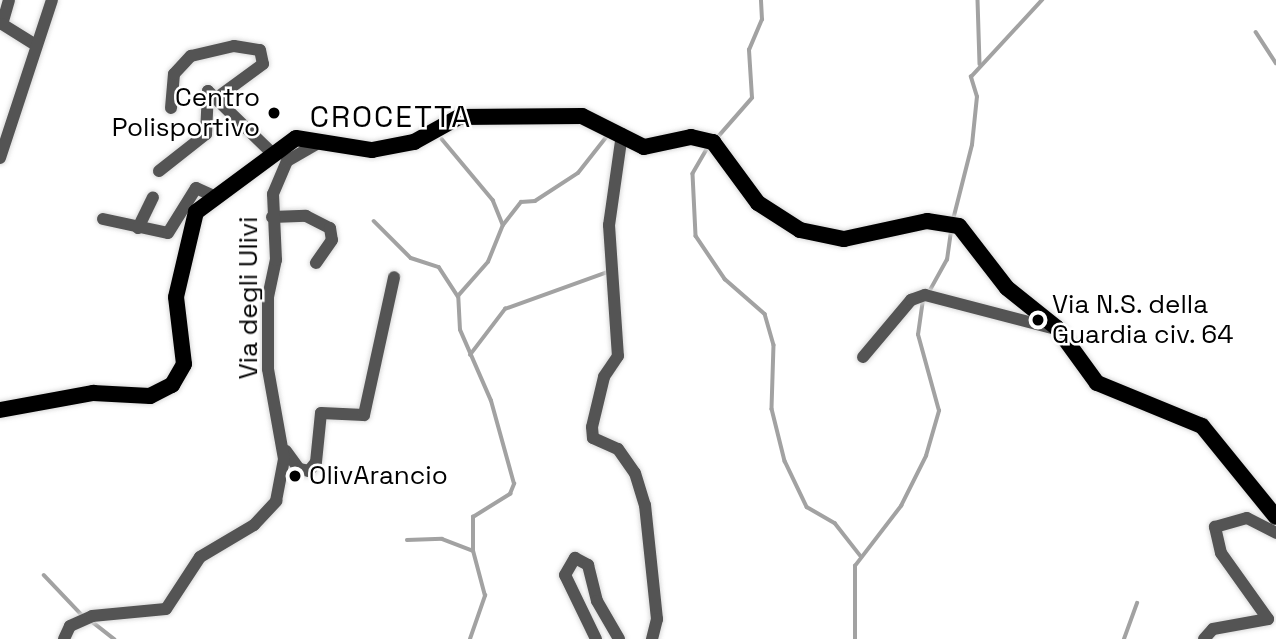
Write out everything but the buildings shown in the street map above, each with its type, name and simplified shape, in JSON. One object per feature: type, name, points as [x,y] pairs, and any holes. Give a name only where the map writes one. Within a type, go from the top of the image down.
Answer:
[{"type":"main road","points":[[0,410],[93,393],[150,396],[172,385],[184,364],[176,297],[185,243],[196,212],[212,195],[296,138],[325,140],[372,150],[398,147],[459,117],[582,116],[644,147],[691,137],[713,142],[758,203],[800,230],[844,239],[927,220],[959,226],[1007,288],[1059,330],[1108,390],[1202,426],[1276,517]]},
{"type":"street","points":[[9,0],[2,24],[35,45]]},
{"type":"street","points":[[0,158],[52,0]]},
{"type":"street","points":[[171,108],[174,74],[191,56],[234,46],[260,50],[263,64],[218,97]]},
{"type":"street","points":[[159,171],[202,138],[208,91],[218,97],[233,121],[273,153]]},
{"type":"street","points":[[622,134],[609,225],[618,356],[604,377],[592,426],[593,438],[618,449],[635,473],[645,505],[657,618],[652,639]]},
{"type":"street","name":"Via degli Ulivi","points":[[64,639],[76,621],[156,613],[174,604],[200,557],[254,525],[276,501],[284,475],[282,441],[268,369],[268,297],[276,260],[272,217],[282,167],[325,140]]},
{"type":"street","points":[[103,219],[168,233],[196,188],[212,195]]},
{"type":"street","points":[[138,228],[153,197]]},
{"type":"street","points":[[272,217],[306,216],[330,228],[332,240],[316,263]]},
{"type":"street","points":[[282,441],[293,463],[309,471],[321,413],[364,415],[394,277]]},
{"type":"street","points":[[863,357],[911,300],[925,295],[1059,330]]},
{"type":"street","points":[[1204,639],[1213,629],[1268,619],[1221,553],[1215,527],[1247,518],[1276,533]]},
{"type":"street","points":[[596,639],[565,575],[575,558],[588,565],[597,601],[619,639]]},
{"type":"waterway","points":[[717,138],[752,98],[749,50],[762,20],[761,0]]},
{"type":"waterway","points":[[978,0],[980,64]]},
{"type":"waterway","points":[[953,220],[972,145],[977,97],[971,77],[1042,0]]},
{"type":"waterway","points":[[1256,32],[1276,63]]},
{"type":"waterway","points":[[470,639],[485,596],[473,551],[473,517],[510,494],[514,484],[491,401],[460,330],[458,296],[488,262],[503,225],[521,202],[535,201],[578,173],[608,135]]},
{"type":"waterway","points":[[442,139],[493,200],[503,225]]},
{"type":"waterway","points":[[709,146],[693,174],[696,236],[725,279],[765,314],[774,345],[772,409],[785,461],[807,507],[835,523],[860,555]]},
{"type":"waterway","points":[[374,221],[411,258],[439,267],[458,296]]},
{"type":"waterway","points":[[929,292],[947,260],[951,231]]},
{"type":"waterway","points":[[470,355],[505,309],[608,272]]},
{"type":"waterway","points":[[855,639],[855,566],[901,506],[926,456],[939,411],[918,335],[923,301]]},
{"type":"waterway","points":[[407,540],[442,539],[473,551]]},
{"type":"waterway","points":[[44,575],[83,616]]},
{"type":"waterway","points":[[1124,639],[1137,603]]},
{"type":"waterway","points":[[90,620],[114,639]]},
{"type":"place","name":"Centro Polisportivo","points":[[274,113]]},
{"type":"place","name":"Via N.S. della Guardia civ. 64","points":[[1038,320]]},
{"type":"place","name":"OlivArancio","points":[[295,476]]},
{"type":"district","name":"CROCETTA","points":[[391,117]]}]
